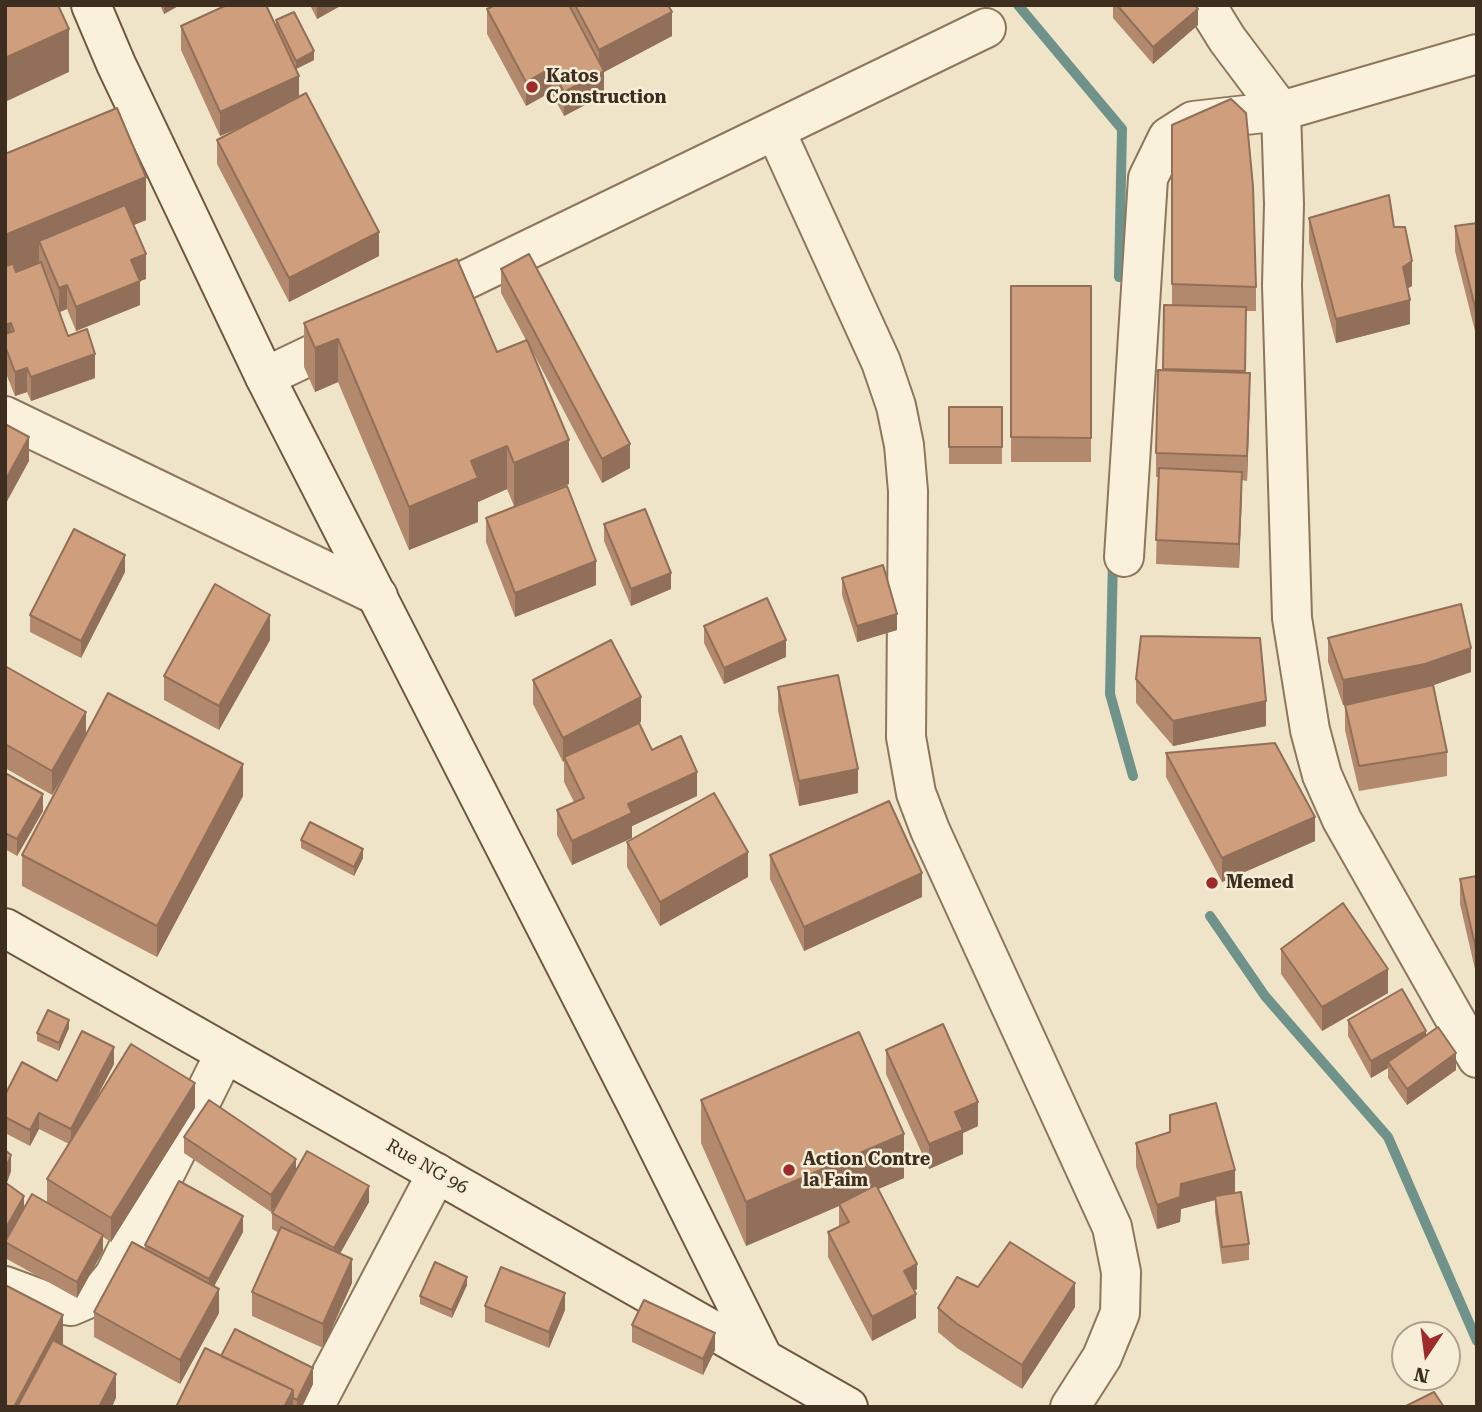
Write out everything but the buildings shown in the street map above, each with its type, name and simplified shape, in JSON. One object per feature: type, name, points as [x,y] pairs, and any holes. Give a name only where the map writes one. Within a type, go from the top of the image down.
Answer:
[{"type":"street","points":[[91,5],[116,64],[265,377],[641,1113],[763,1359]]},
{"type":"street","points":[[1206,5],[1227,39],[1282,111],[1282,285],[1293,618],[1304,704],[1322,775],[1342,820],[1477,1058]]},
{"type":"street","points":[[265,377],[776,132],[986,27]]},
{"type":"street","points":[[1124,556],[1148,178],[1168,138],[1193,121],[1282,111],[1477,54]]},
{"type":"street","points":[[776,132],[881,362],[896,406],[904,445],[908,491],[906,737],[916,793],[935,843],[1112,1227],[1121,1272],[1120,1313],[1102,1357],[1070,1407]]},
{"type":"street","points":[[5,416],[378,596]]},
{"type":"street","name":"Rue NG 96","points":[[5,928],[848,1407]]},
{"type":"street","points":[[5,1286],[51,1303],[71,1306],[99,1294],[114,1276],[225,1053]]},
{"type":"street","points":[[314,1407],[437,1173]]},
{"type":"waterway","points":[[1018,5],[1122,129],[1119,277]]},
{"type":"waterway","points":[[1113,559],[1110,694],[1133,776]]},
{"type":"waterway","points":[[1210,916],[1265,996],[1388,1137],[1477,1341]]},
{"type":"place","name":"Katos Construction","points":[[532,87]]},
{"type":"place","name":"Memed","points":[[1212,883]]},
{"type":"place","name":"Action Contre la Faim","points":[[789,1170]]}]
